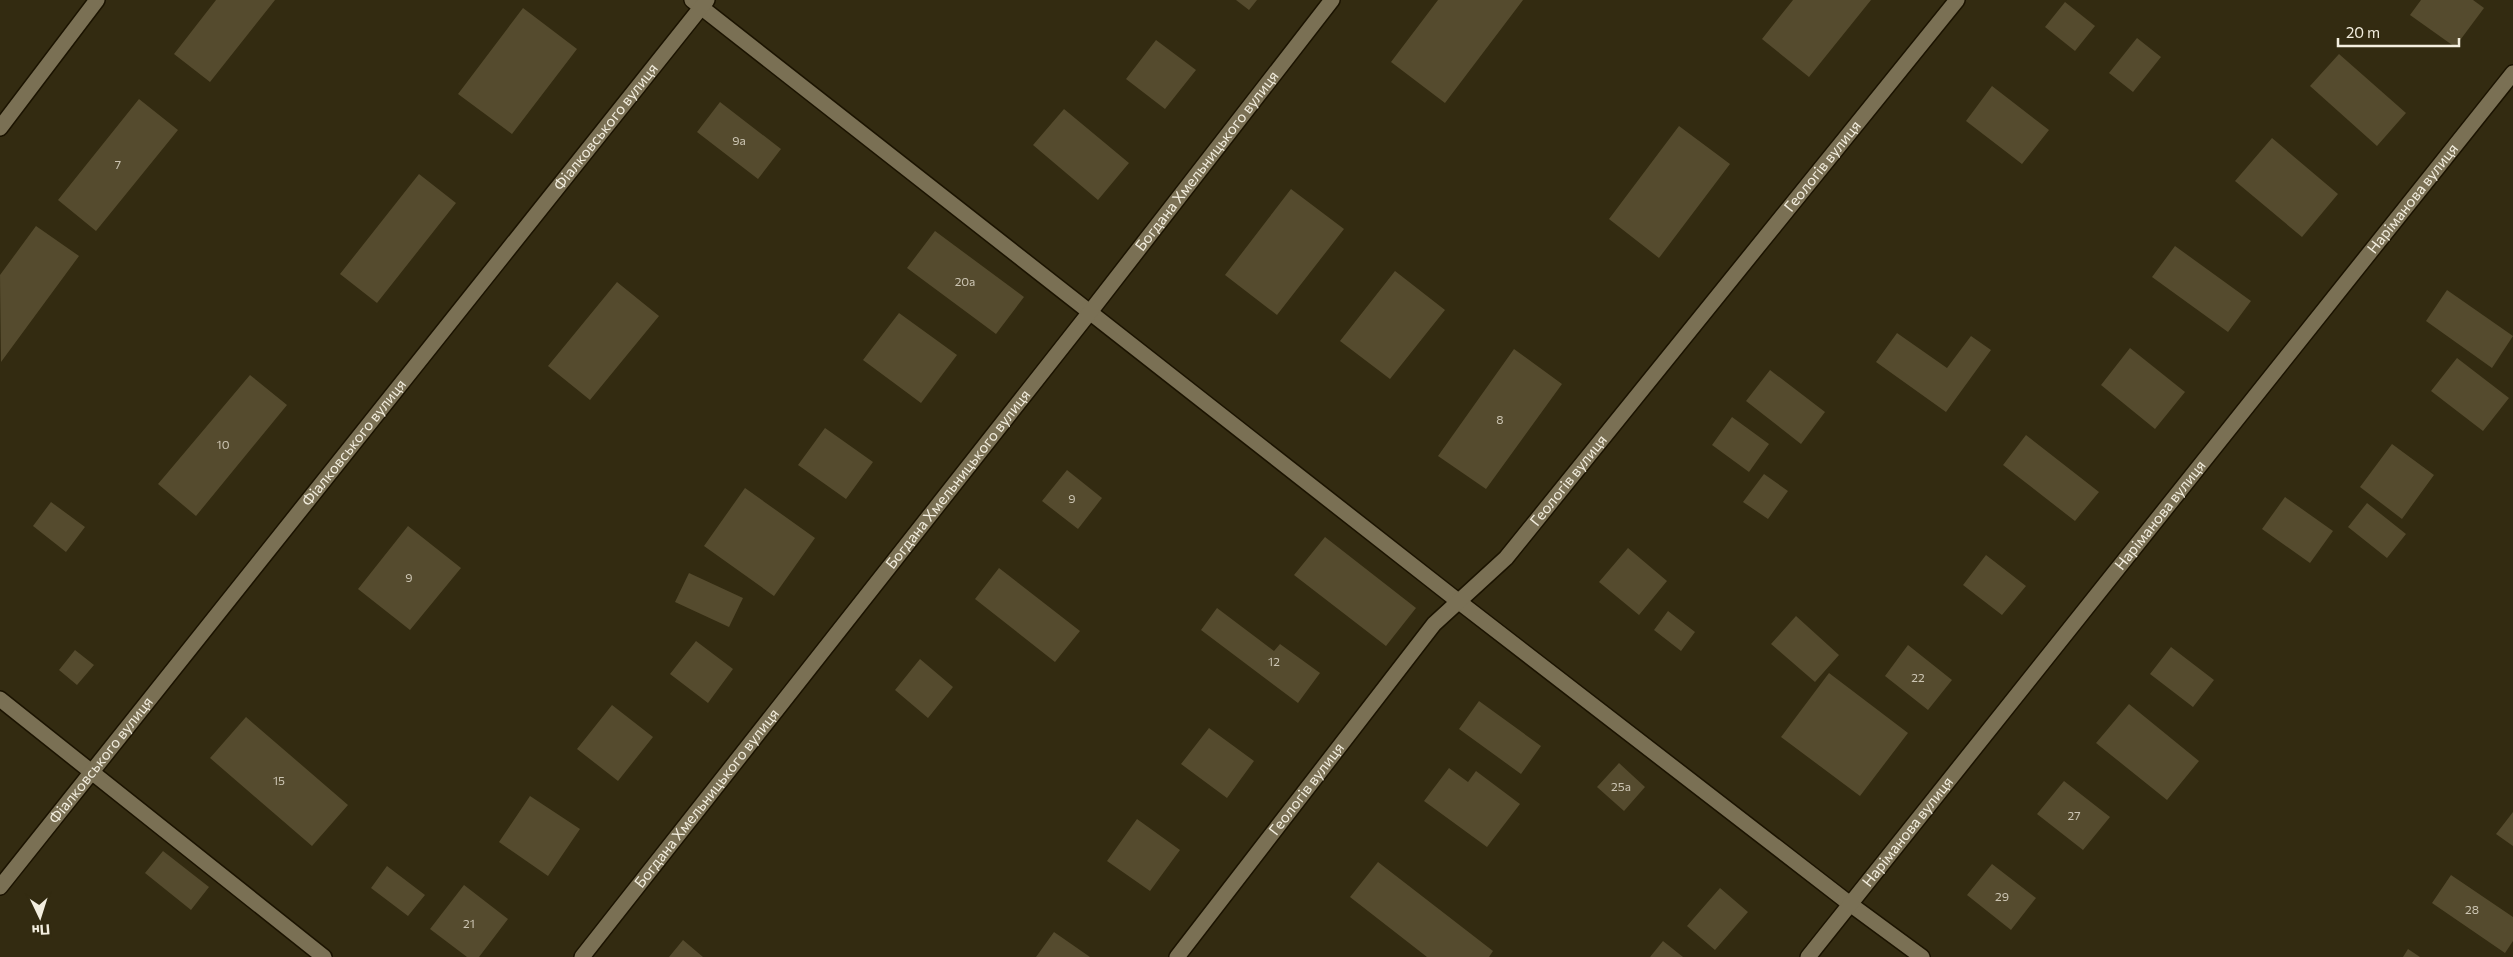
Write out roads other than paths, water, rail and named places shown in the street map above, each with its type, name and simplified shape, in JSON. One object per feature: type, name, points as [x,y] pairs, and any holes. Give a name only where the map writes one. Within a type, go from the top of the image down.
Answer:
[{"type":"street","points":[[0,128],[97,0]]},
{"type":"street","name":"Богдана Хмельницького вулиця","points":[[582,957],[1090,312],[1332,0]]},
{"type":"street","name":"Геологів вулиця","points":[[1177,957],[1434,624],[1506,558],[1957,0]]},
{"type":"street","points":[[700,2],[1458,601],[1850,904],[1922,957]]},
{"type":"street","name":"Фіалковського вулиця","points":[[0,887],[700,2]]},
{"type":"street","name":"Наріманова вулиця","points":[[1808,957],[2513,73]]},
{"type":"street","points":[[0,698],[324,957]]}]
